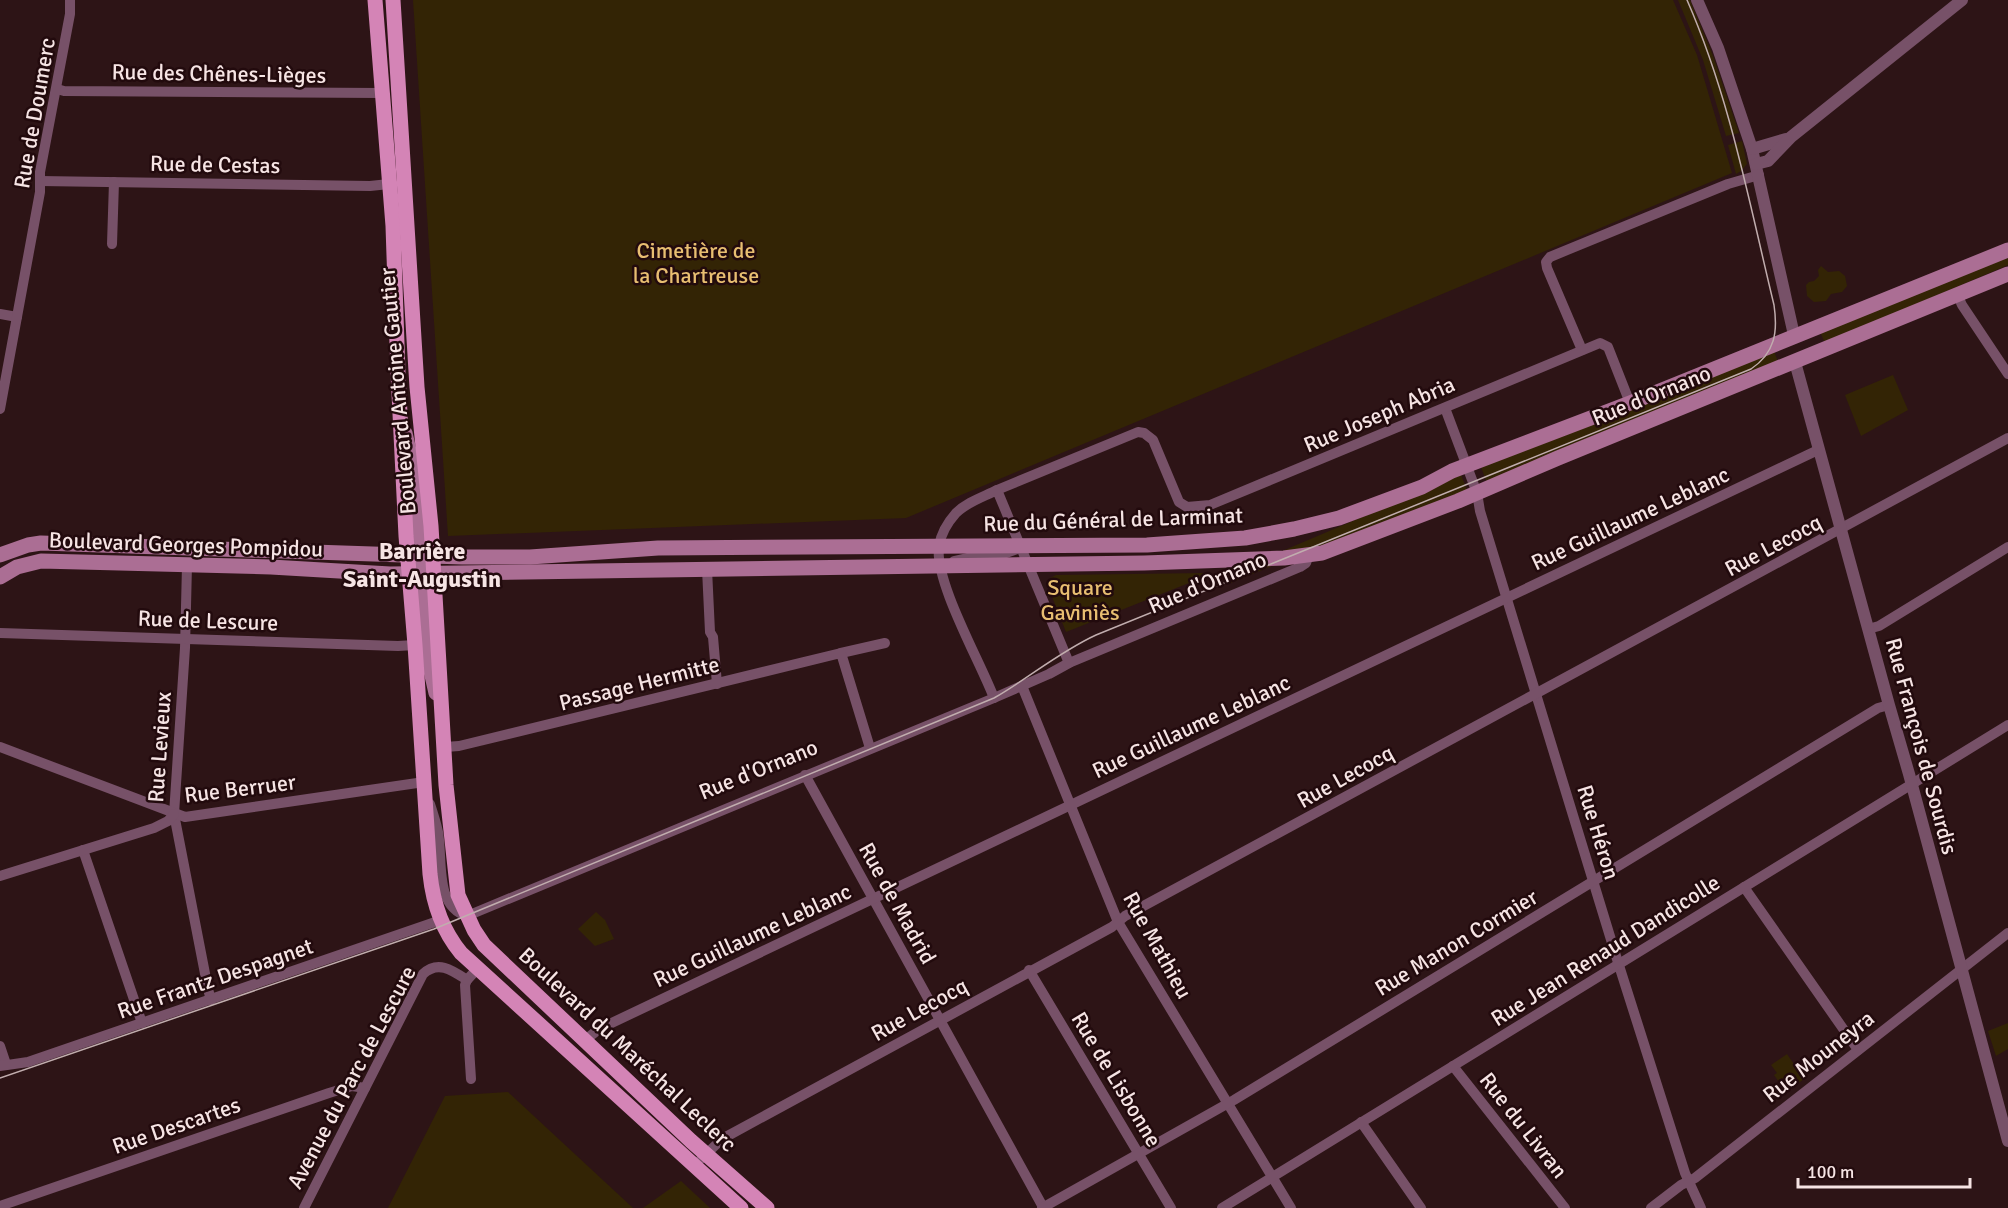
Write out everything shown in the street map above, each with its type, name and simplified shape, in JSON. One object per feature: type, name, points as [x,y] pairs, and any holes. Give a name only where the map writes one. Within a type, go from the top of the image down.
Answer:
[{"type":"main road","name":"Boulevard Antoine Gautier","points":[[375,0],[393,226],[408,554],[421,574],[444,730],[446,785],[455,878],[458,895],[466,916]]},
{"type":"main road","name":"Boulevard Antoine Gautier","points":[[393,0],[429,556],[421,574],[415,645],[432,890],[441,920]]},
{"type":"main road","name":"Rue du Général de Larminat","points":[[429,556],[530,557],[658,548],[1147,545],[1219,541],[1269,534],[1339,518],[1422,487],[1467,465],[1630,403],[2008,250]]},
{"type":"main road","name":"Rue d'Ornano","points":[[1309,555],[1329,550],[1478,493],[2008,274]]},
{"type":"main road","points":[[400,409],[413,468],[419,536],[429,556]]},
{"type":"main road","name":"Boulevard Georges Pompidou","points":[[0,555],[41,543],[429,556]]},
{"type":"main road","name":"Rue du Général de Larminat","points":[[421,574],[1220,561],[1309,555]]},
{"type":"main road","name":"Boulevard Georges Pompidou","points":[[0,577],[18,567],[41,561],[421,574]]},
{"type":"main road","name":"Boulevard du Maréchal Leclerc","points":[[466,916],[484,945],[705,1154],[767,1208]]},
{"type":"main road","name":"Boulevard du Maréchal Leclerc","points":[[441,920],[451,941],[478,968],[741,1208]]},
{"type":"street","name":"Rue de Doumerc","points":[[0,409],[40,192],[52,105],[57,89],[70,14],[70,0]]},
{"type":"street","points":[[1697,0],[1718,48],[1758,169],[1794,335]]},
{"type":"street","points":[[1582,350],[1546,262],[1550,257],[1758,169],[1791,137],[1962,0]]},
{"type":"street","name":"Rue des Chênes-Lièges","points":[[57,89],[64,91],[381,93]]},
{"type":"street","points":[[1752,149],[1791,137]]},
{"type":"street","name":"Rue de Cestas","points":[[40,181],[207,185],[370,186],[389,184]]},
{"type":"street","points":[[112,244],[114,182]]},
{"type":"street","points":[[1957,294],[2008,374]]},
{"type":"street","points":[[0,314],[17,317]]},
{"type":"street","name":"Rue Joseph Abria","points":[[997,490],[1133,433],[1144,433],[1154,440],[1179,502],[1187,507],[1199,507],[1224,500],[1600,343],[1605,344],[1630,403]]},
{"type":"street","name":"Rue François de Sourdis","points":[[1795,362],[1840,530],[1910,774],[1911,785],[2008,1141]]},
{"type":"street","points":[[400,409],[417,396]]},
{"type":"street","points":[[1445,408],[1467,465]]},
{"type":"street","name":"Rue Lecocq","points":[[694,1166],[722,1139],[941,1021],[1125,916],[2008,438]]},
{"type":"street","name":"Rue Guillaume Leblanc","points":[[584,1041],[599,1029],[1818,450]]},
{"type":"street","name":"Rue Héron","points":[[1467,465],[1478,493],[1480,511],[1506,598],[1619,964],[1688,1182],[1701,1208]]},
{"type":"street","points":[[994,698],[949,594],[939,566],[939,546],[944,530],[957,512],[997,490],[1070,663]]},
{"type":"street","points":[[939,566],[967,558],[995,557],[1022,547]]},
{"type":"street","points":[[1868,629],[1879,626],[2008,547]]},
{"type":"street","name":"Rue d'Ornano","points":[[466,916],[994,698],[1070,663],[1300,567],[1306,563],[1309,555]]},
{"type":"street","name":"Rue Levieux","points":[[188,565],[174,814],[211,1000]]},
{"type":"street","points":[[708,569],[711,632],[717,684]]},
{"type":"street","name":"Rue de Lescure","points":[[0,633],[415,645]]},
{"type":"street","name":"Passage Hermitte","points":[[445,747],[459,746],[885,643]]},
{"type":"street","points":[[842,653],[870,748]]},
{"type":"street","name":"Rue Mathieu","points":[[1022,686],[1118,922],[1291,1208]]},
{"type":"street","name":"Rue Manon Cormier","points":[[1042,1208],[1228,1104],[1878,708],[1889,705]]},
{"type":"street","name":"Rue Jean Renaud Dandicolle","points":[[1222,1208],[2008,725]]},
{"type":"street","name":"Rue Berruer","points":[[0,747],[184,817],[424,782]]},
{"type":"street","name":"Rue de Madrid","points":[[805,775],[1042,1208]]},
{"type":"street","name":"Boulevard Antoine Gautier","points":[[424,782],[438,831],[445,894],[455,911],[466,916]]},
{"type":"street","points":[[0,876],[154,828],[168,821],[174,814]]},
{"type":"street","points":[[83,850],[142,1023]]},
{"type":"street","points":[[1744,887],[1858,1050]]},
{"type":"street","name":"Rue Frantz Despagnet","points":[[3,1065],[28,1062],[441,920]]},
{"type":"street","name":"Rue Mouneyra","points":[[1651,1208],[1688,1182],[2008,933]]},
{"type":"street","name":"Avenue du Parc de Lescure","points":[[304,1208],[423,974],[432,967],[446,967],[467,980]]},
{"type":"street","points":[[471,1079],[465,985],[478,968]]},
{"type":"street","name":"Rue de Lisbonne","points":[[1029,970],[1171,1208]]},
{"type":"street","points":[[0,1046],[3,1065]]},
{"type":"street","name":"Rue du Livran","points":[[1453,1066],[1565,1208]]},
{"type":"street","name":"Rue Descartes","points":[[0,1206],[329,1093],[352,1086],[365,1088]]},
{"type":"street","points":[[1361,1122],[1421,1208]]},
{"type":"green space","name":"Cimetière de la Chartreuse","points":[[413,0],[1673,0],[1697,55],[1732,173],[906,518],[448,536]]},
{"type":"green space","points":[[1678,0],[1690,0],[1713,56],[1739,133],[1726,136],[1703,60]]},
{"type":"green space","points":[[1742,141],[1747,164],[1736,174],[1728,145]]},
{"type":"green space","points":[[2008,256],[2008,265],[1825,343],[1820,332]]},
{"type":"green space","points":[[1821,266],[1828,272],[1839,271],[1845,276],[1847,286],[1842,292],[1831,294],[1826,301],[1814,302],[1807,296],[1806,285],[1819,276],[1818,270]]},
{"type":"green space","points":[[1774,351],[1778,362],[1487,483],[1481,467]]},
{"type":"green space","points":[[1893,375],[1908,410],[1861,436],[1845,395]]},
{"type":"green space","points":[[1461,475],[1467,490],[1334,544],[1280,552]]},
{"type":"green space","points":[[1277,564],[1228,584],[1224,573],[1246,565]]},
{"type":"green space","name":"Square Gaviniès","points":[[1208,573],[1209,575],[1066,632],[1047,584],[1050,578],[1056,575]]},
{"type":"green space","points":[[596,912],[605,920],[614,939],[595,946],[578,929]]},
{"type":"green space","points":[[2008,1023],[2008,1049],[1996,1056],[1988,1031]]},
{"type":"green space","points":[[1787,1054],[1804,1079],[1786,1092],[1774,1075],[1777,1073],[1771,1065]]},
{"type":"green space","points":[[508,1092],[633,1208],[388,1208],[445,1096]]},
{"type":"green space","points":[[681,1181],[710,1208],[643,1208]]},
{"type":"tram line","points":[[0,1078],[434,929],[994,698],[1069,649],[1096,635],[1751,369],[1765,356],[1773,341],[1774,305],[1727,112],[1687,0]]},
{"type":"district","name":"Barrière Saint-Augustin","points":[[422,565]]}]
